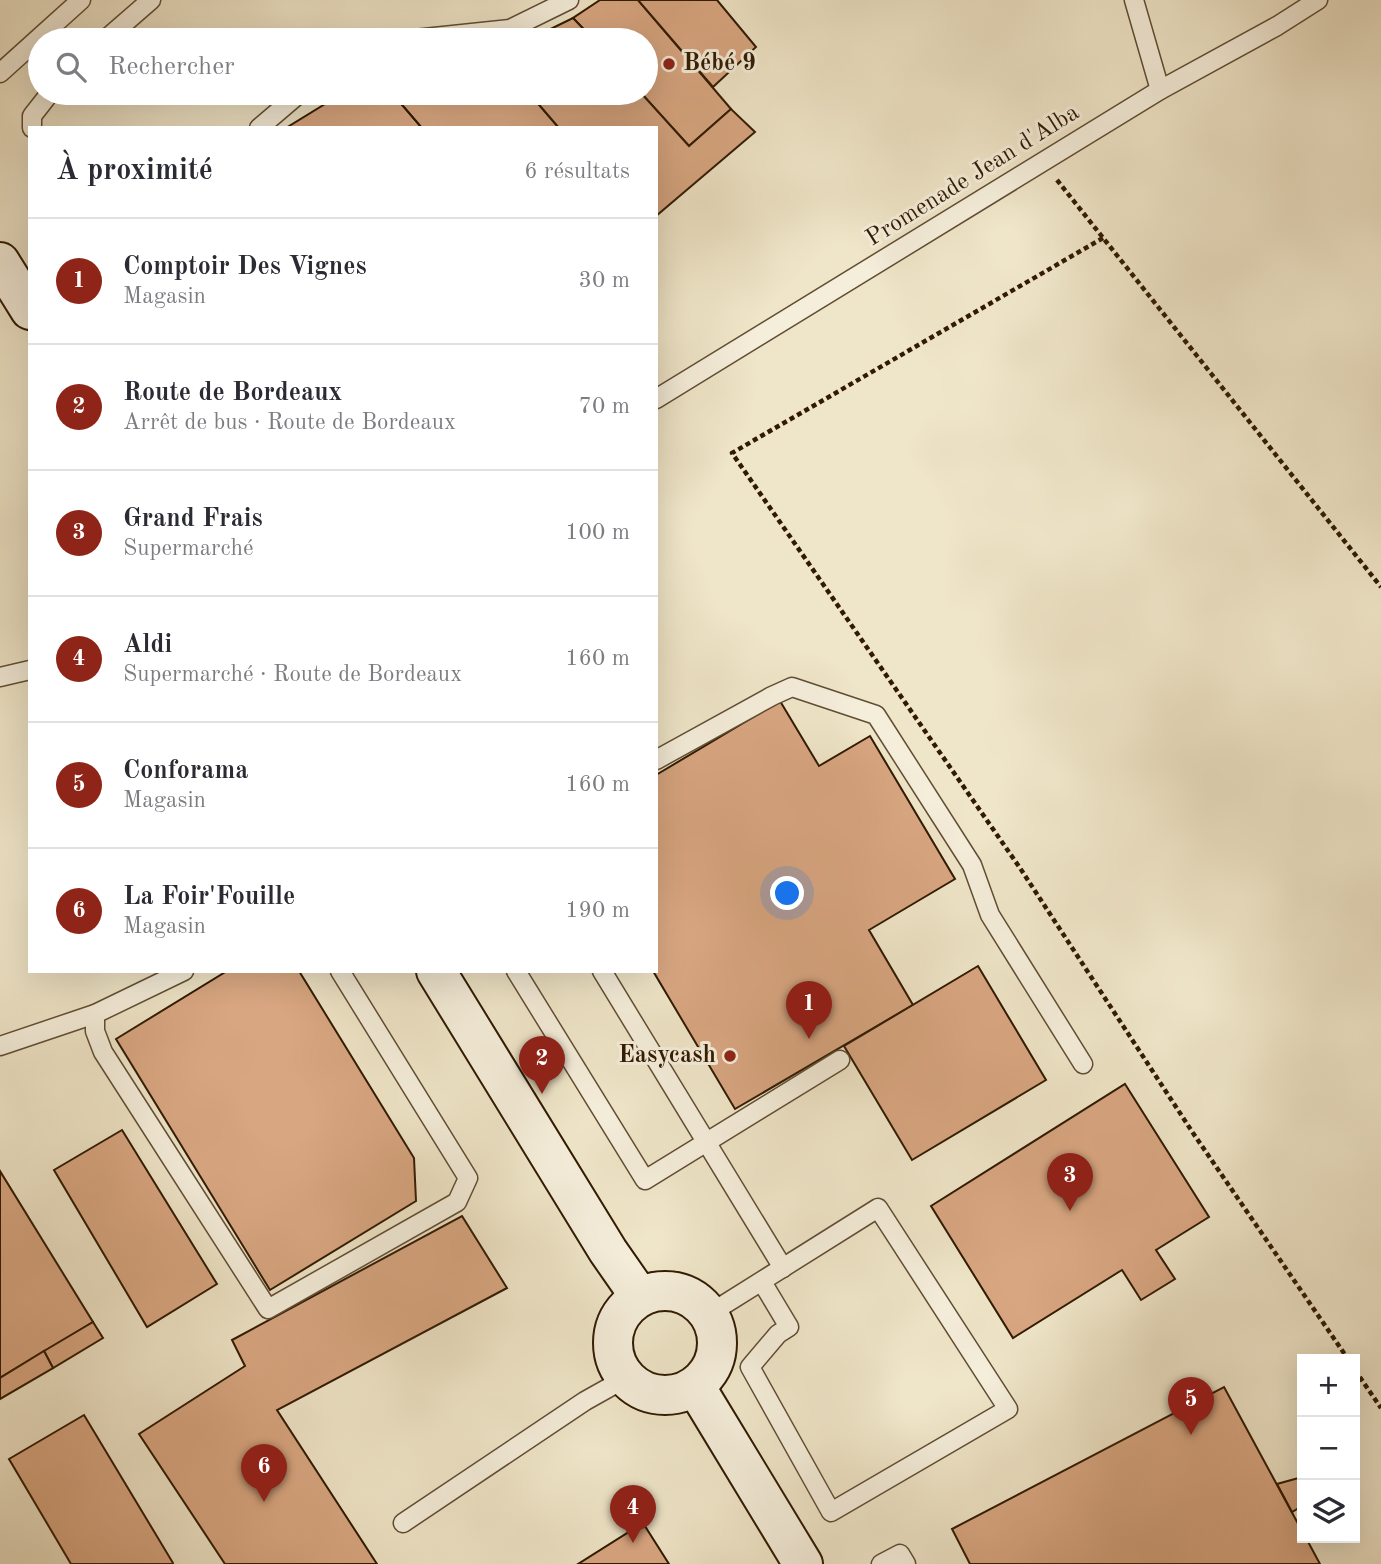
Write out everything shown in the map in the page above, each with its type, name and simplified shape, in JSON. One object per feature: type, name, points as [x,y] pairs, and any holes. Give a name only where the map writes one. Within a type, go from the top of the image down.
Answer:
[{"type":"main road","points":[[0,262],[28,307]]},
{"type":"main road","points":[[437,973],[608,1251],[640,1297]]},
{"type":"main road","points":[[670,1291],[692,1298],[709,1314],[717,1337],[715,1361],[707,1375],[695,1386],[682,1393],[660,1395],[638,1388],[626,1378],[617,1365],[613,1350],[619,1319],[640,1297],[670,1291]]},
{"type":"main road","points":[[695,1386],[803,1564]]},
{"type":"lane","points":[[52,28],[81,0]]},
{"type":"lane","points":[[119,28],[151,0]]},
{"type":"lane","points":[[512,28],[569,0]]},
{"type":"lane","points":[[1134,0],[1160,90]]},
{"type":"lane","name":"Promenade Jean d'Alba","points":[[658,398],[1160,90],[1277,26],[1318,0]]},
{"type":"lane","points":[[0,73],[28,49]]},
{"type":"lane","points":[[32,126],[32,116],[41,105]]},
{"type":"lane","points":[[261,126],[286,105]]},
{"type":"lane","points":[[0,677],[28,670]]},
{"type":"lane","points":[[658,759],[792,687],[876,715],[972,865],[990,915],[1083,1064]]},
{"type":"lane","points":[[0,1046],[94,1014],[180,973]]},
{"type":"lane","points":[[94,1014],[94,1031],[103,1052],[268,1309],[457,1202],[468,1178],[341,973]]},
{"type":"lane","points":[[517,973],[645,1180],[840,1060]]},
{"type":"lane","points":[[603,973],[783,1268]]},
{"type":"lane","points":[[709,1314],[878,1208],[1008,1409],[831,1511],[750,1367],[778,1334],[789,1327],[762,1282]]},
{"type":"lane","points":[[404,1523],[585,1401],[626,1378]]},
{"type":"lane","points":[[881,1564],[900,1554],[906,1564]]},
{"type":"path","points":[[1043,162],[1381,587]]},
{"type":"path","points":[[1103,238],[732,453],[1020,868],[1193,1133],[1345,1354]]},
{"type":"path","points":[[1360,1377],[1381,1408]]},
{"type":"building","name":"Bébé 9","points":[[600,0],[638,0],[731,109],[689,146],[652,105],[658,105],[658,28],[583,28],[573,18]]},
{"type":"building","points":[[638,0],[717,0],[756,47],[713,87]]},
{"type":"building","points":[[573,18],[583,28],[553,28]]},
{"type":"building","points":[[323,105],[402,105],[420,126],[289,126]]},
{"type":"building","points":[[402,105],[539,105],[557,126],[420,126]]},
{"type":"building","points":[[539,105],[652,105],[689,146],[731,109],[755,132],[658,214],[658,126],[557,126]]},
{"type":"building","points":[[780,701],[819,766],[870,736],[955,879],[869,930],[913,1005],[735,1109],[654,973],[658,973],[658,774]]},
{"type":"building","points":[[978,966],[1046,1080],[912,1160],[844,1046]]},
{"type":"building","points":[[224,973],[300,973],[414,1158],[416,1201],[270,1290],[116,1039]]},
{"type":"building","points":[[1125,1084],[1209,1217],[1156,1250],[1175,1279],[1141,1300],[1122,1270],[1013,1338],[931,1206]]},
{"type":"building","points":[[122,1130],[217,1284],[147,1327],[54,1170]]},
{"type":"building","points":[[0,1171],[93,1322],[0,1378]]},
{"type":"building","points":[[462,1216],[507,1288],[277,1410],[377,1564],[225,1564],[139,1434],[245,1366],[232,1340]]},
{"type":"building","points":[[93,1322],[103,1338],[53,1368],[44,1351]]},
{"type":"building","points":[[44,1351],[53,1368],[0,1399],[0,1378]]},
{"type":"building","points":[[1224,1387],[1297,1522],[1297,1543],[1309,1543],[1320,1564],[970,1564],[952,1529]]},
{"type":"building","points":[[84,1415],[172,1564],[71,1564],[9,1459]]},
{"type":"building","points":[[1297,1478],[1297,1509],[1292,1512],[1277,1484]]},
{"type":"building","points":[[643,1523],[669,1564],[578,1564]]},
{"type":"place","name":"Bébé 9","points":[[669,64]]},
{"type":"place","name":"Comptoir Des Vignes","points":[[809,1039]]},
{"type":"place","name":"Easycash","points":[[730,1056]]},
{"type":"place","name":"Route de Bordeaux","points":[[542,1094]]},
{"type":"place","name":"Grand Frais","points":[[1070,1211]]},
{"type":"place","name":"Conforama","points":[[1191,1435]]},
{"type":"place","name":"La Foir'Fouille","points":[[264,1502]]},
{"type":"place","name":"Aldi","points":[[633,1543]]}]
